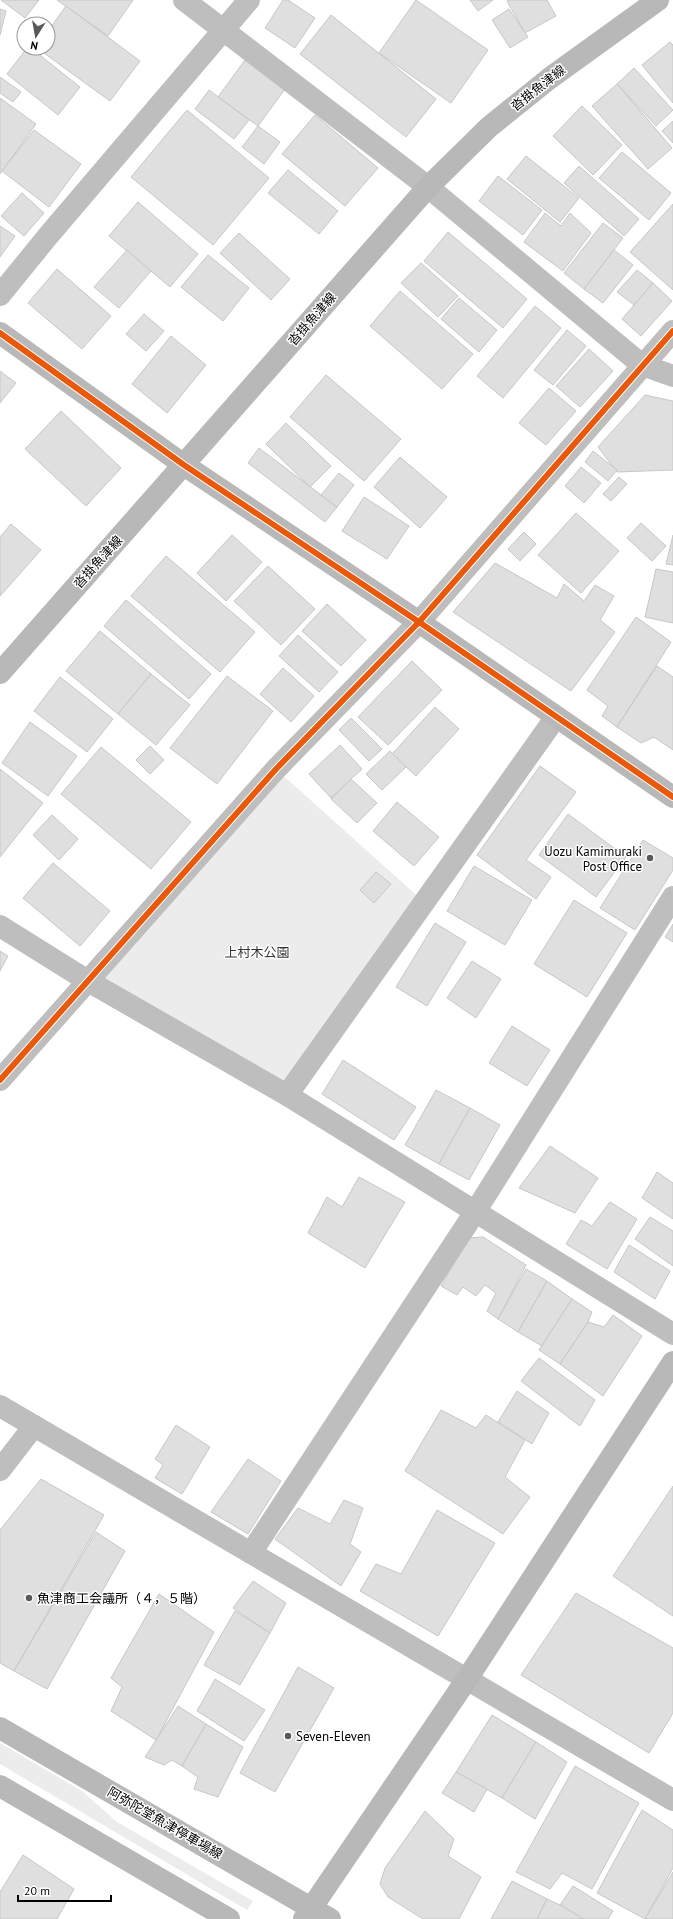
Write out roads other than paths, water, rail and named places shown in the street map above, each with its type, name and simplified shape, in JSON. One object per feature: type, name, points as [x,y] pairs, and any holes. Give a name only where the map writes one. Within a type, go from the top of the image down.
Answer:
[{"type":"main road","name":"沓掛魚津線","points":[[0,673],[428,187],[489,127],[507,112],[550,78],[658,0]]},
{"type":"main road","points":[[0,332],[184,465],[419,622],[673,797]]},
{"type":"main road","points":[[308,1914],[466,1679],[673,1362]]},
{"type":"main road","name":"阿弥陀堂魚津停車場線","points":[[0,1728],[308,1914],[330,1919]]},
{"type":"main road","points":[[0,1786],[230,1919]]},
{"type":"street","points":[[184,0],[428,187],[642,365],[673,376]]},
{"type":"street","points":[[0,295],[48,236],[249,0]]},
{"type":"street","points":[[0,1080],[276,769],[419,622],[673,331]]},
{"type":"street","points":[[287,1095],[556,717]]},
{"type":"street","points":[[250,1553],[474,1212],[673,897]]},
{"type":"street","points":[[0,926],[88,981],[287,1095],[673,1334]]},
{"type":"street","points":[[0,1406],[466,1679],[670,1791]]},
{"type":"street","points":[[0,1470],[34,1426]]},
{"type":"place","name":"Uozu Kamimuraki Post Office","points":[[650,858]]},
{"type":"place","name":"魚津商工会議所（４，５階）","points":[[29,1598]]},
{"type":"place","name":"Seven-Eleven","points":[[288,1736]]},
{"type":"park label","name":"上村木公園","points":[[257,952]]}]
